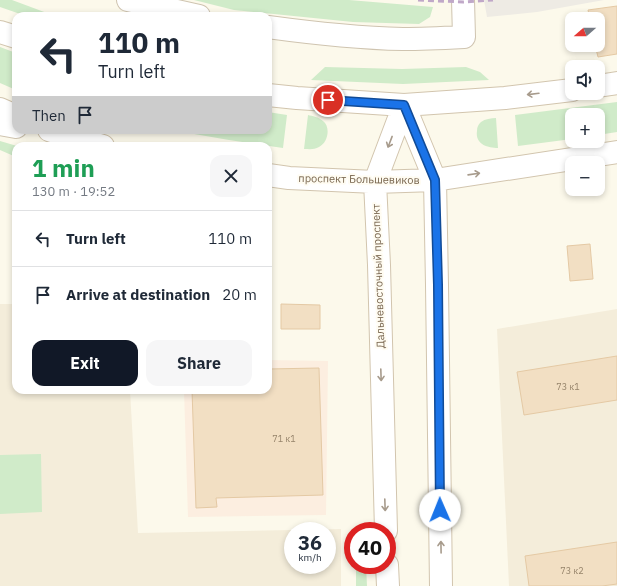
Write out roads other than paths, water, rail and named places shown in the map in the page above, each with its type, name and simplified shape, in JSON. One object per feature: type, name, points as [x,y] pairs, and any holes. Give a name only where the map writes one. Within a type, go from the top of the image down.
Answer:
[{"type":"street","points":[[128,0],[181,12]]},
{"type":"street","points":[[272,28],[303,32],[381,38],[404,39],[464,37],[463,0]]},
{"type":"street","points":[[0,32],[12,36]]},
{"type":"street","points":[[605,85],[617,83]]},
{"type":"street","points":[[272,95],[404,105],[505,98],[565,91]]},
{"type":"street","points":[[404,105],[435,180],[438,285],[441,586]]},
{"type":"street","name":"Дальневосточный проспект","points":[[386,522],[379,265],[375,182],[404,105]]},
{"type":"street","points":[[0,109],[12,114]]},
{"type":"street","points":[[0,124],[12,126]]},
{"type":"street","points":[[58,134],[88,142]]},
{"type":"street","name":"проспект Большевиков","points":[[272,176],[289,178],[375,182],[435,180],[617,152]]},
{"type":"street","points":[[387,574],[388,586]]},
{"type":"railway","points":[[418,0],[463,2],[493,0]]}]
